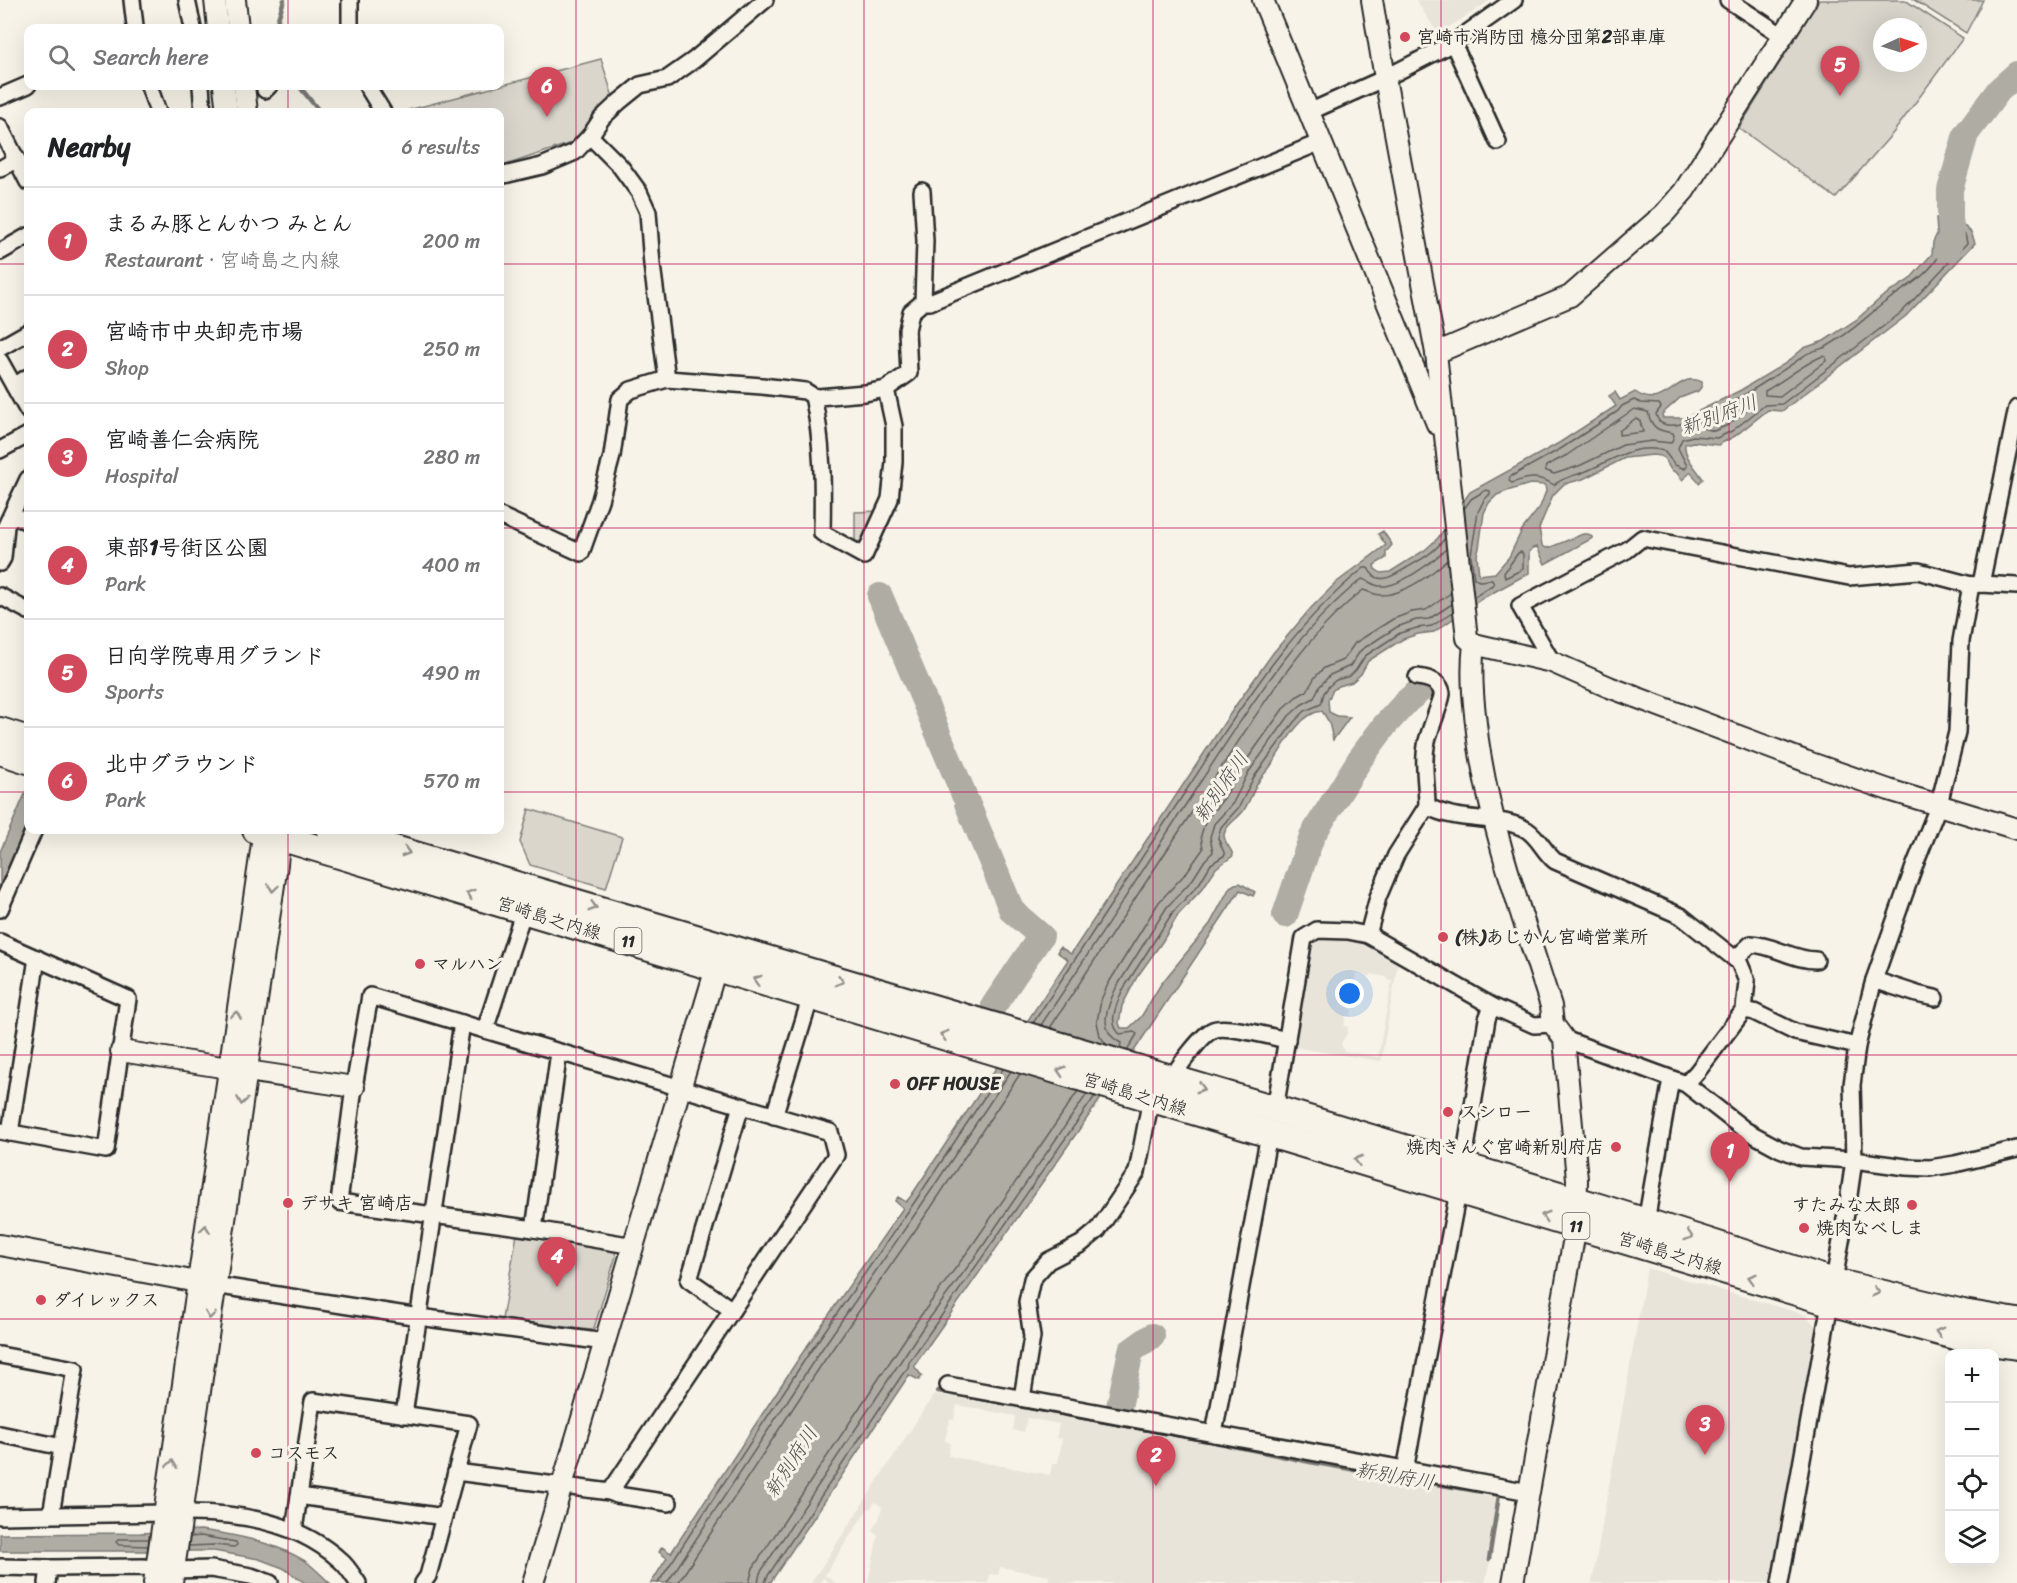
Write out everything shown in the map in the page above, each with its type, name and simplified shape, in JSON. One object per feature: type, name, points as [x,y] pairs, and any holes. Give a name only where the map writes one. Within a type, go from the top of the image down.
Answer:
[{"type":"main road","points":[[0,731],[24,739]]},
{"type":"main road","points":[[0,751],[24,759]]},
{"type":"main road","name":"宮崎島之内線","points":[[279,834],[811,996],[1005,1041]]},
{"type":"main road","name":"宮崎島之内線","points":[[343,834],[1005,1041],[1144,1088],[1272,1122],[1460,1178],[1576,1200],[1646,1222],[1962,1338],[2017,1347]]},
{"type":"main road","name":"宮崎島之内線","points":[[1144,1088],[1171,1080],[1272,1122]]},
{"type":"main road","name":"宮崎島之内線","points":[[1460,1178],[1576,1226],[1832,1292],[2017,1322]]},
{"type":"street","points":[[132,0],[135,24]]},
{"type":"street","points":[[187,0],[192,24]]},
{"type":"street","points":[[215,0],[218,24]]},
{"type":"street","points":[[235,0],[238,24]]},
{"type":"street","points":[[350,0],[350,24]]},
{"type":"street","points":[[504,175],[542,166],[575,152],[602,118],[640,85],[667,79],[694,60],[765,0]]},
{"type":"street","points":[[1263,0],[1445,443]]},
{"type":"street","points":[[1372,0],[1384,78],[1436,353],[1470,641],[1475,722],[1483,776],[1493,821],[1559,1032],[1573,1129],[1576,1226],[1513,1583]]},
{"type":"street","points":[[1309,112],[1453,43],[1514,0]]},
{"type":"street","points":[[1728,0],[1783,36]]},
{"type":"street","points":[[1436,353],[1570,296],[1664,213],[1684,191],[1806,0]]},
{"type":"street","points":[[1453,43],[1498,142]]},
{"type":"street","points":[[0,97],[24,87]]},
{"type":"street","points":[[150,90],[157,108]]},
{"type":"street","points":[[201,90],[203,108]]},
{"type":"street","points":[[224,90],[226,108]]},
{"type":"street","points":[[244,90],[247,108]]},
{"type":"street","points":[[369,90],[381,108]]},
{"type":"street","points":[[0,127],[24,174]]},
{"type":"street","points":[[590,136],[620,166],[639,192],[648,212],[652,265],[667,379]]},
{"type":"street","points":[[504,518],[580,553],[600,500],[612,456],[620,399],[631,390],[667,379],[805,391],[813,396],[865,393],[886,389],[909,373],[907,330],[911,312],[922,302],[930,302],[1001,274],[1321,142]]},
{"type":"street","points":[[0,169],[17,159]]},
{"type":"street","points":[[922,191],[925,241],[922,302]]},
{"type":"street","points":[[0,252],[24,238]]},
{"type":"street","points":[[0,348],[24,334]]},
{"type":"street","points":[[1,365],[24,404]]},
{"type":"street","points":[[14,386],[24,380]]},
{"type":"street","points":[[813,396],[819,425],[823,466],[822,533],[864,556],[890,500],[894,462],[894,426],[886,389]]},
{"type":"street","points":[[1780,1583],[1854,1160],[1852,1085],[1857,1046],[1874,980],[1914,867],[1940,804],[1957,732],[1961,641],[2017,408]]},
{"type":"street","points":[[0,450],[24,437]]},
{"type":"street","points":[[1,559],[6,526],[24,488]]},
{"type":"street","points":[[12,515],[24,520]]},
{"type":"street","points":[[1552,662],[1520,606],[1627,550],[1642,538],[1849,577],[1918,571],[1976,584],[2017,586]]},
{"type":"street","points":[[0,596],[24,609]]},
{"type":"street","points":[[1470,641],[1552,662],[1609,687],[1805,761],[1889,790],[2017,829]]},
{"type":"street","points":[[1368,935],[1378,897],[1396,855],[1427,806],[1425,754],[1431,724],[1442,698],[1442,692],[1439,685],[1433,681],[1417,677]]},
{"type":"street","points":[[1427,806],[1438,812],[1515,825],[1526,830],[1538,839],[1545,852],[1555,861],[1681,916],[1739,962],[1747,981],[1744,1010],[1704,1064],[1678,1082],[1646,1222]]},
{"type":"street","points":[[0,909],[32,834]]},
{"type":"street","points":[[165,1571],[238,1069],[269,834]]},
{"type":"street","points":[[485,1030],[524,910]]},
{"type":"street","points":[[1214,1434],[1304,938],[1317,930],[1347,931],[1368,935],[1492,1006],[1678,1082],[1745,1130],[1780,1149],[1801,1157],[1930,1168],[2017,1149]]},
{"type":"street","points":[[0,942],[37,958],[128,999],[106,1150],[5,1132],[37,958]]},
{"type":"street","points":[[1735,959],[1751,944],[1761,945],[1798,958],[1816,960]]},
{"type":"street","points":[[533,1583],[716,968]]},
{"type":"street","points":[[1874,980],[1935,998]]},
{"type":"street","points":[[609,1492],[836,1155],[830,1132],[369,996],[339,1202],[434,1214],[634,1246]]},
{"type":"street","points":[[774,1116],[811,996]]},
{"type":"street","points":[[1405,1470],[1460,1178],[1487,1019],[1492,1006]]},
{"type":"street","points":[[1744,1010],[1754,1012],[1795,1032],[1857,1046]]},
{"type":"street","points":[[404,1415],[462,1023]]},
{"type":"street","points":[[1171,1080],[1181,1062],[1212,1030],[1223,1028],[1287,1040]]},
{"type":"street","points":[[121,1051],[354,1088]]},
{"type":"street","points":[[534,1229],[559,1052]]},
{"type":"street","points":[[1022,1398],[1032,1337],[1027,1302],[1032,1280],[1048,1261],[1081,1244],[1098,1230],[1137,1172],[1144,1088]]},
{"type":"street","points":[[732,1310],[689,1280],[741,1106]]},
{"type":"street","points":[[0,1245],[206,1284],[419,1317],[605,1342]]},
{"type":"street","points":[[0,1355],[75,1369],[51,1515]]},
{"type":"street","points":[[948,1385],[1529,1492]]},
{"type":"street","points":[[294,1530],[313,1401],[469,1424],[428,1576],[423,1583]]},
{"type":"street","points":[[0,1434],[62,1447]]},
{"type":"street","points":[[456,1472],[563,1485],[669,1503]]},
{"type":"street","points":[[299,1497],[444,1517]]},
{"type":"street","points":[[0,1516],[236,1515],[294,1530],[317,1542],[343,1562],[358,1583]]},
{"type":"street","points":[[0,1567],[48,1575],[211,1569],[251,1576],[270,1583]]},
{"type":"shaded area","points":[[1416,0],[1491,0],[1448,28],[1451,34],[1442,40]]},
{"type":"shaded area","points":[[1819,0],[1905,0],[1963,38],[1893,133],[1836,198],[1739,128]]},
{"type":"shaded area","points":[[1914,0],[1983,0],[1966,33]]},
{"type":"shaded area","points":[[601,59],[613,97],[571,143],[504,166],[504,108],[416,108],[484,90],[504,90],[504,85]]},
{"type":"shaded area","points":[[880,511],[864,541],[855,542],[855,512]]},
{"type":"shaded area","points":[[529,809],[622,837],[606,888],[530,865],[520,842]]},
{"type":"shaded area","points":[[1326,937],[1360,941],[1398,962],[1381,1061],[1292,1047],[1309,948],[1314,939]],"holes":[[[1356,973],[1370,977],[1371,974],[1387,977],[1387,980],[1392,981],[1378,1057],[1344,1051],[1341,1043],[1347,1034],[1348,1027],[1344,1026],[1346,1016],[1351,1016],[1352,1010],[1350,1009]]]},
{"type":"shaded area","points":[[517,1234],[614,1249],[616,1256],[594,1328],[590,1330],[502,1319]]},
{"type":"shaded area","points":[[1647,1268],[1806,1315],[1817,1328],[1774,1583],[1592,1583]]},
{"type":"shaded area","points":[[934,1394],[1116,1424],[1496,1498],[1486,1560],[1490,1561],[1485,1583],[1048,1583],[1049,1576],[1000,1567],[998,1575],[990,1574],[988,1583],[868,1583],[878,1535],[872,1530],[879,1519],[882,1507],[875,1502],[870,1509],[868,1508],[825,1575],[836,1583],[830,1583],[823,1578],[819,1583],[811,1583]],"holes":[[[957,1405],[1015,1416],[1013,1430],[1024,1432],[1027,1418],[1059,1424],[1056,1438],[1062,1439],[1058,1463],[1052,1463],[1050,1475],[948,1456],[950,1443],[945,1441],[950,1419],[954,1420]]]},
{"type":"water","points":[[1961,217],[1963,225],[1971,232],[1975,243],[1906,316],[1782,411],[1768,410],[1735,436],[1718,445],[1693,442],[1685,444],[1688,458],[1703,479],[1699,483],[1691,472],[1682,480],[1677,473],[1671,470],[1664,458],[1653,455],[1625,458],[1583,479],[1564,484],[1553,495],[1539,528],[1542,545],[1546,548],[1551,547],[1583,534],[1588,534],[1593,538],[1545,564],[1537,547],[1533,548],[1529,552],[1529,573],[1483,598],[1434,632],[1403,639],[1368,661],[1361,674],[1352,682],[1333,690],[1328,700],[1329,712],[1337,716],[1350,717],[1333,740],[1329,722],[1322,711],[1313,713],[1298,725],[1259,781],[1244,810],[1225,831],[1224,838],[1233,856],[1216,868],[1203,888],[1178,915],[1137,977],[1122,1006],[1119,1023],[1121,1028],[1129,1028],[1141,1017],[1161,984],[1210,924],[1230,887],[1240,883],[1255,892],[1253,896],[1240,890],[1136,1048],[914,1366],[922,1376],[919,1380],[909,1375],[770,1583],[651,1583],[667,1558],[659,1552],[662,1547],[671,1553],[801,1355],[903,1208],[895,1201],[898,1197],[906,1202],[911,1196],[1068,960],[1057,952],[1060,947],[1071,954],[1273,653],[1311,608],[1337,582],[1386,545],[1378,534],[1383,531],[1392,545],[1386,552],[1386,558],[1374,565],[1375,569],[1381,573],[1390,572],[1425,550],[1438,538],[1470,492],[1559,443],[1616,406],[1609,396],[1615,392],[1620,400],[1635,392],[1646,397],[1655,397],[1663,395],[1685,381],[1702,382],[1698,391],[1680,398],[1662,414],[1663,418],[1685,418],[1741,390],[1786,363],[1804,348],[1824,341],[1856,320],[1882,297],[1909,280],[1932,254],[1933,242],[1937,234],[1936,218]],"holes":[[[1530,484],[1545,485],[1546,491],[1540,507],[1522,530],[1509,557],[1495,573],[1479,575],[1477,555],[1484,513],[1489,503],[1497,495],[1507,491]]]},
{"type":"water","points":[[24,796],[25,834],[0,893],[0,852]]},
{"type":"water","points":[[201,1530],[241,1537],[281,1549],[305,1561],[330,1583],[305,1583],[283,1568],[259,1559],[214,1551],[0,1551],[0,1534]]},
{"type":"waterway","points":[[276,24],[284,0]]},
{"type":"waterway","name":"新別府川","points":[[1947,249],[1952,238],[1950,190],[1966,134],[1999,90],[2017,74]]},
{"type":"waterway","points":[[302,90],[317,108]]},
{"type":"waterway","name":"新別府川","points":[[880,596],[964,795]]},
{"type":"waterway","name":"新別府川","points":[[1285,915],[1312,836],[1360,759],[1385,725],[1407,701],[1423,688]]},
{"type":"waterway","name":"新別府川","points":[[967,803],[1012,911],[1041,936],[994,1005]]},
{"type":"waterway","name":"新別府川","points":[[1119,1407],[1131,1351],[1152,1336]]},
{"type":"waterway","name":"新別府川","points":[[938,1391],[1198,1439]]},
{"type":"waterway","name":"新別府川","points":[[1228,1445],[1310,1462],[1499,1495],[1489,1559]]},
{"type":"place","name":"宮崎市消防団 檍分団第2部車庫","points":[[1405,37]]},
{"type":"place","name":"日向学院専用グランド","points":[[1840,96]]},
{"type":"place","name":"北中グラウンド","points":[[547,117]]},
{"type":"place","name":"(株)あじかん宮崎営業所","points":[[1443,937]]},
{"type":"place","name":"マルハン","points":[[420,964]]},
{"type":"place","name":"OFF HOUSE","points":[[895,1084]]},
{"type":"place","name":"スシロー","points":[[1448,1112]]},
{"type":"place","name":"焼肉きんぐ宮崎新別府店","points":[[1616,1147]]},
{"type":"place","name":"まるみ豚とんかつ みとん","points":[[1730,1182]]},
{"type":"place","name":"デサキ 宮崎店","points":[[288,1203]]},
{"type":"place","name":"すたみな太郎","points":[[1912,1205]]},
{"type":"place","name":"焼肉なべしま","points":[[1804,1228]]},
{"type":"place","name":"東部1号街区公園","points":[[557,1287]]},
{"type":"place","name":"ダイレックス","points":[[41,1300]]},
{"type":"place","name":"コスモス","points":[[256,1453]]},
{"type":"place","name":"宮崎善仁会病院","points":[[1705,1455]]},
{"type":"place","name":"宮崎市中央卸売市場","points":[[1156,1486]]}]
